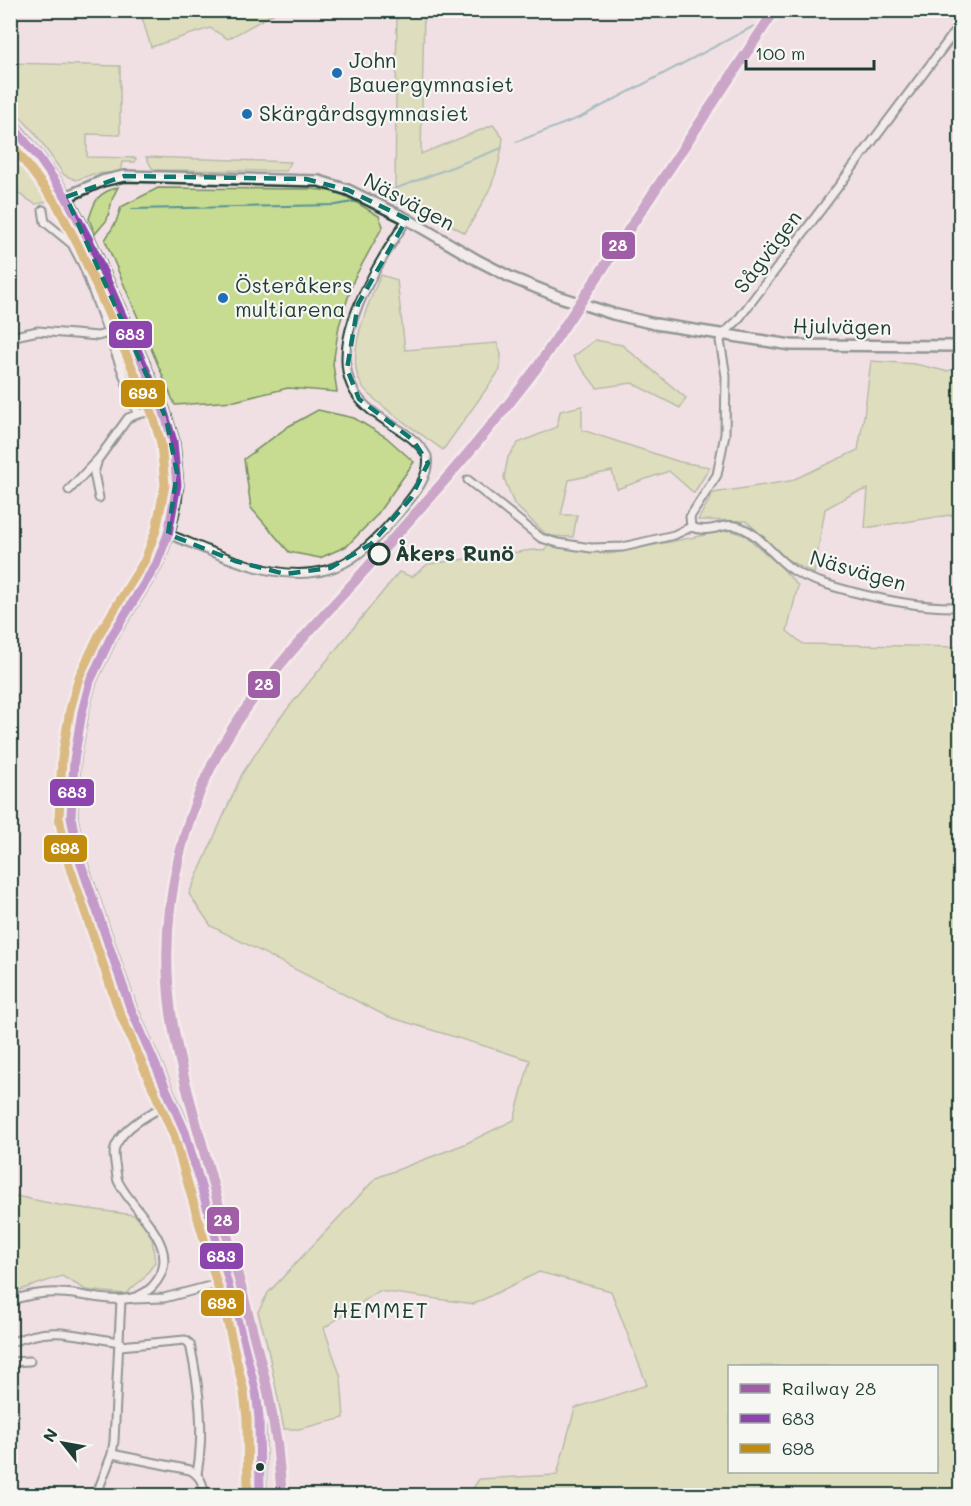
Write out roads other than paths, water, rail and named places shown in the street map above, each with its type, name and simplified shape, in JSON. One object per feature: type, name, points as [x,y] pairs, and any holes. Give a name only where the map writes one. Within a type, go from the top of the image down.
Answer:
[{"type":"main road","points":[[10,122],[66,197],[90,242],[163,409],[173,441],[177,473],[175,503],[168,534],[153,570],[111,637],[90,681],[76,752],[71,807],[74,839],[80,861],[130,1007],[173,1101],[197,1166],[229,1281],[256,1390],[259,1418],[260,1496]]},
{"type":"street","name":"Sågvägen","points":[[723,334],[737,321],[960,25]]},
{"type":"street","name":"Näsvägen","points":[[66,197],[102,181],[124,176],[306,179],[342,187],[407,219],[495,269],[557,296],[613,314],[655,324],[723,334]]},
{"type":"street","points":[[43,210],[48,226],[67,239],[78,254],[92,285],[138,414]]},
{"type":"street","points":[[168,534],[235,561],[285,574],[308,573],[350,560],[371,544],[411,498],[426,472],[427,456],[413,440],[359,399],[350,380],[347,360],[353,319],[365,288],[407,219]]},
{"type":"street","points":[[10,337],[38,331],[98,336],[108,333]]},
{"type":"street","name":"Hjulvägen","points":[[723,334],[791,345],[960,346]]},
{"type":"street","points":[[692,527],[690,516],[717,475],[725,434],[726,376],[720,342],[723,334]]},
{"type":"street","points":[[69,490],[99,458],[128,418],[163,409]]},
{"type":"street","points":[[99,458],[94,473],[99,498]]},
{"type":"street","name":"Näsvägen","points":[[468,480],[541,538],[558,543],[591,548],[622,547],[674,535],[692,527],[702,531],[726,525],[740,527],[756,537],[780,562],[803,577],[868,597],[931,608],[960,607]]},
{"type":"street","points":[[132,1299],[144,1293],[156,1281],[163,1266],[164,1253],[155,1232],[117,1179],[115,1146],[125,1132],[173,1101]]},
{"type":"street","points":[[10,1301],[41,1293],[62,1293],[121,1300],[164,1298],[229,1281]]},
{"type":"street","points":[[96,1496],[112,1454],[121,1300]]},
{"type":"street","points":[[10,1343],[54,1332],[120,1344],[185,1340],[190,1344],[199,1385],[201,1416],[197,1474]]},
{"type":"street","points":[[10,1362],[30,1361]]},
{"type":"street","points":[[112,1454],[190,1470],[197,1474],[203,1485],[205,1496]]},
{"type":"waterway","points":[[516,142],[581,117],[754,26]]},
{"type":"waterway","points":[[392,190],[502,148]]},
{"type":"waterway","points":[[132,209],[336,205],[358,201]]},
{"type":"rail line","name":"28","points":[[282,1496],[277,1443],[268,1392],[177,1049],[171,1013],[168,934],[179,856],[190,818],[204,781],[243,713],[301,640],[453,470],[538,366],[775,10]]},
{"type":"place","name":"John Bauergymnasiet","points":[[337,73]]},
{"type":"place","name":"Skärgårdsgymnasiet","points":[[247,114]]},
{"type":"place","name":"Österåkers multiarena","points":[[223,298]]},
{"type":"place","name":"Åkers Runö","points":[[379,554]]},
{"type":"district","name":"HEMMET","points":[[381,1310]]}]
